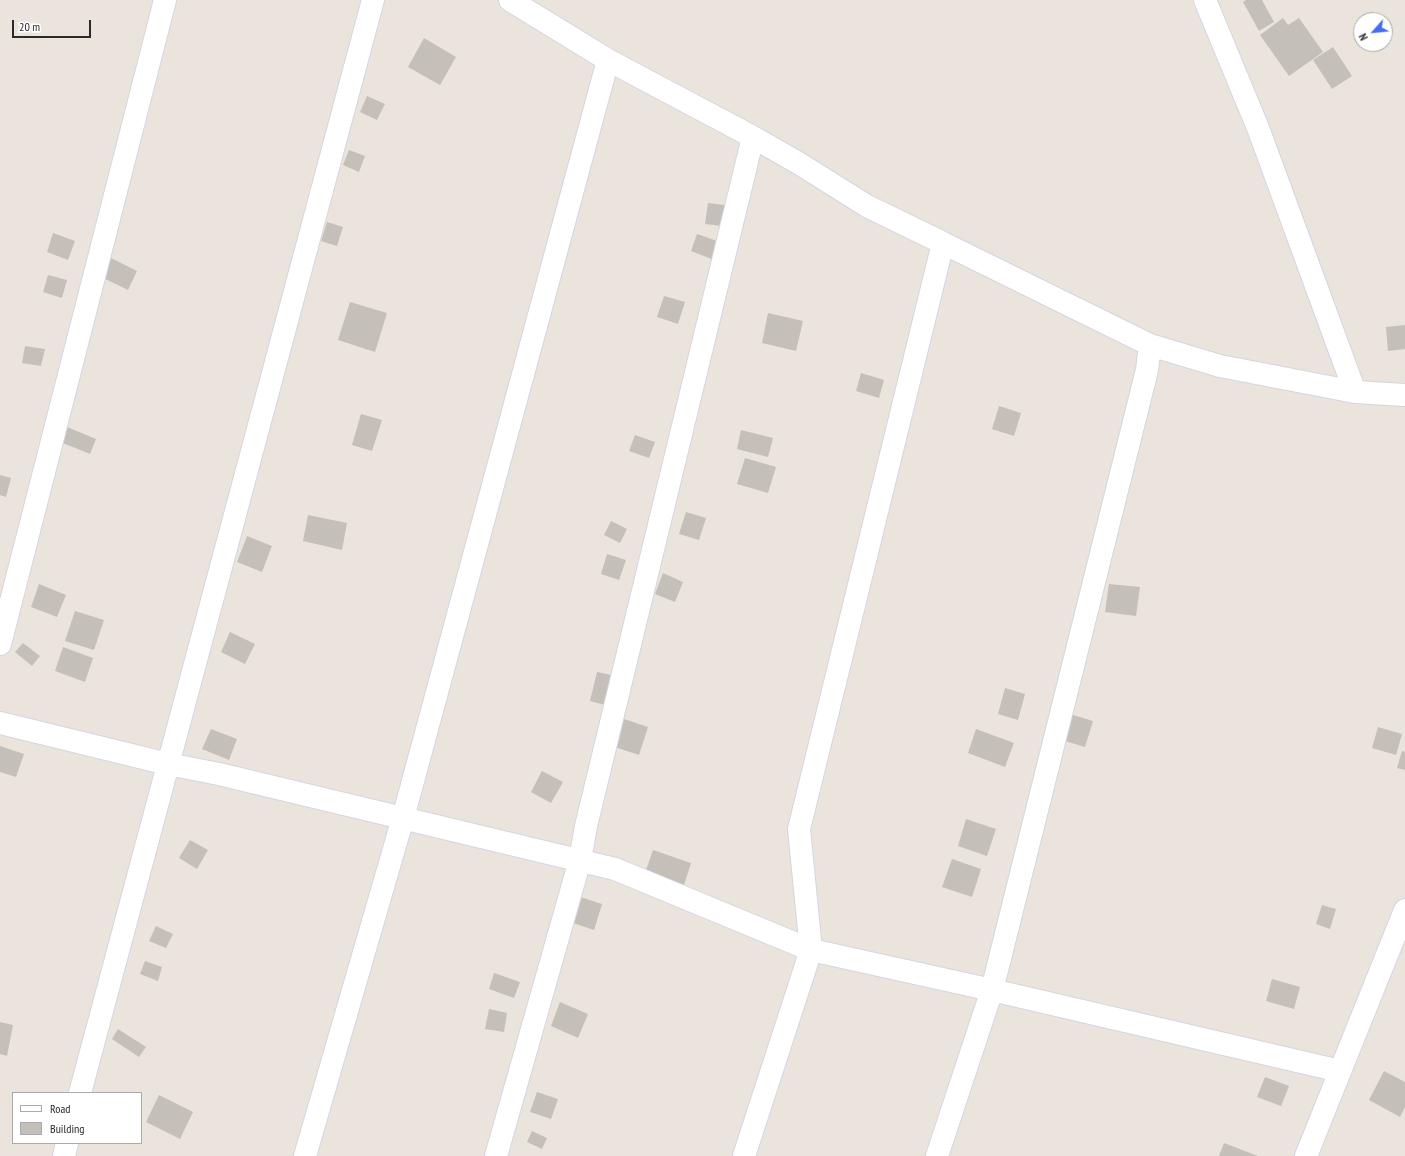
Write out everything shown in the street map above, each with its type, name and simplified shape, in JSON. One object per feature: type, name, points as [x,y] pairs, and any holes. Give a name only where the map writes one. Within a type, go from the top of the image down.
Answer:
[{"type":"street","points":[[0,644],[165,0]]},
{"type":"street","points":[[80,1092],[373,0]]},
{"type":"street","points":[[510,0],[608,60],[753,137],[800,164],[867,206],[1150,345],[1220,366],[1355,392],[1405,395]]},
{"type":"street","points":[[1205,0],[1258,128],[1355,392]]},
{"type":"street","points":[[305,1156],[403,818],[608,60]]},
{"type":"street","points":[[496,1156],[580,860],[588,818],[753,137]]},
{"type":"street","points":[[744,1156],[811,950],[799,829],[943,242]]},
{"type":"street","points":[[937,1156],[992,990],[1147,370],[1150,345]]},
{"type":"street","points":[[0,722],[168,764],[219,774],[614,869],[811,950],[992,990],[1340,1071]]},
{"type":"street","points":[[1306,1156],[1405,910]]},
{"type":"street","points":[[64,1156],[67,1144]]},
{"type":"building","points":[[1246,0],[1262,0],[1274,22],[1259,31],[1243,2]]},
{"type":"building","points":[[1283,18],[1288,25],[1299,18],[1323,52],[1289,76],[1260,35]]},
{"type":"building","points":[[424,38],[456,57],[440,85],[408,67]]},
{"type":"building","points":[[1333,47],[1352,76],[1332,89],[1313,60]]},
{"type":"building","points":[[367,96],[385,104],[377,120],[360,112]]},
{"type":"building","points":[[349,150],[365,156],[359,172],[343,165]]},
{"type":"building","points":[[708,203],[725,205],[722,226],[705,224]]},
{"type":"building","points":[[327,222],[343,227],[337,246],[321,241]]},
{"type":"building","points":[[53,233],[75,241],[68,260],[47,252]]},
{"type":"building","points":[[697,234],[720,242],[714,260],[691,251]]},
{"type":"building","points":[[107,256],[137,271],[128,290],[97,275]]},
{"type":"building","points":[[48,275],[67,280],[62,298],[43,292]]},
{"type":"building","points":[[664,296],[685,302],[678,324],[657,317]]},
{"type":"building","points":[[350,302],[387,313],[375,352],[338,340]]},
{"type":"building","points":[[768,313],[803,321],[796,351],[762,343]]},
{"type":"building","points":[[1405,325],[1405,349],[1388,351],[1386,327]]},
{"type":"building","points":[[25,346],[45,349],[41,366],[22,363]]},
{"type":"building","points":[[861,373],[884,380],[879,398],[856,391]]},
{"type":"building","points":[[999,406],[1021,413],[1014,436],[992,429]]},
{"type":"building","points":[[361,414],[382,420],[372,451],[352,445]]},
{"type":"building","points":[[60,424],[96,439],[90,454],[53,439]]},
{"type":"building","points":[[741,430],[773,438],[768,457],[737,449]]},
{"type":"building","points":[[635,435],[655,442],[649,458],[629,451]]},
{"type":"building","points":[[745,458],[776,467],[768,493],[737,484]]},
{"type":"building","points":[[0,475],[11,478],[6,497],[0,495]]},
{"type":"building","points":[[686,512],[706,518],[699,540],[679,534]]},
{"type":"building","points":[[308,515],[347,523],[342,550],[303,541]]},
{"type":"building","points":[[611,521],[627,529],[620,543],[604,535]]},
{"type":"building","points":[[247,536],[272,546],[262,572],[237,562]]},
{"type":"building","points":[[607,554],[626,560],[619,580],[601,574]]},
{"type":"building","points":[[663,573],[683,582],[675,602],[655,594]]},
{"type":"building","points":[[39,584],[66,595],[57,617],[31,607]]},
{"type":"building","points":[[1109,584],[1140,587],[1136,616],[1105,612]]},
{"type":"building","points":[[75,611],[104,620],[94,650],[65,641]]},
{"type":"building","points":[[230,632],[255,644],[245,664],[221,652]]},
{"type":"building","points":[[23,643],[40,656],[32,666],[15,652]]},
{"type":"building","points":[[63,647],[93,658],[85,682],[55,671]]},
{"type":"building","points":[[597,672],[616,676],[609,706],[590,701]]},
{"type":"building","points":[[1005,688],[1025,694],[1018,720],[998,714]]},
{"type":"building","points":[[1070,714],[1093,721],[1085,747],[1062,740]]},
{"type":"building","points":[[624,719],[648,727],[639,755],[615,747]]},
{"type":"building","points":[[1378,727],[1402,734],[1396,755],[1372,748]]},
{"type":"building","points":[[211,729],[237,739],[229,760],[202,749]]},
{"type":"building","points":[[976,729],[1014,743],[1005,767],[968,753]]},
{"type":"building","points":[[0,746],[24,754],[16,777],[0,772]]},
{"type":"building","points":[[1402,751],[1405,752],[1405,770],[1397,768]]},
{"type":"building","points":[[542,771],[563,782],[551,803],[531,792]]},
{"type":"building","points":[[966,819],[996,829],[987,856],[958,846]]},
{"type":"building","points":[[190,840],[208,850],[197,869],[179,858]]},
{"type":"building","points":[[653,850],[691,863],[684,885],[645,873]]},
{"type":"building","points":[[952,859],[981,869],[972,897],[942,887]]},
{"type":"building","points":[[580,897],[602,904],[594,930],[573,923]]},
{"type":"building","points":[[1322,905],[1336,909],[1330,929],[1316,924]]},
{"type":"building","points":[[156,926],[173,934],[166,948],[149,941]]},
{"type":"building","points":[[145,961],[162,967],[158,981],[140,974]]},
{"type":"building","points":[[494,973],[520,982],[514,998],[489,989]]},
{"type":"building","points":[[1272,979],[1300,987],[1294,1009],[1266,1001]]},
{"type":"building","points":[[560,1002],[588,1014],[578,1038],[551,1026]]},
{"type":"building","points":[[489,1009],[507,1013],[504,1032],[485,1029]]},
{"type":"building","points":[[0,1022],[13,1025],[7,1056],[0,1054]]},
{"type":"building","points":[[118,1029],[146,1047],[139,1057],[112,1039]]},
{"type":"building","points":[[1384,1071],[1405,1082],[1405,1107],[1400,1117],[1369,1100]]},
{"type":"building","points":[[1265,1077],[1289,1086],[1281,1106],[1257,1097]]},
{"type":"building","points":[[537,1092],[558,1099],[551,1119],[530,1112]]},
{"type":"building","points":[[159,1095],[193,1112],[180,1139],[146,1122]]},
{"type":"building","points":[[532,1131],[547,1138],[542,1149],[527,1142]]},
{"type":"building","points":[[1224,1143],[1258,1156],[1219,1156]]}]
